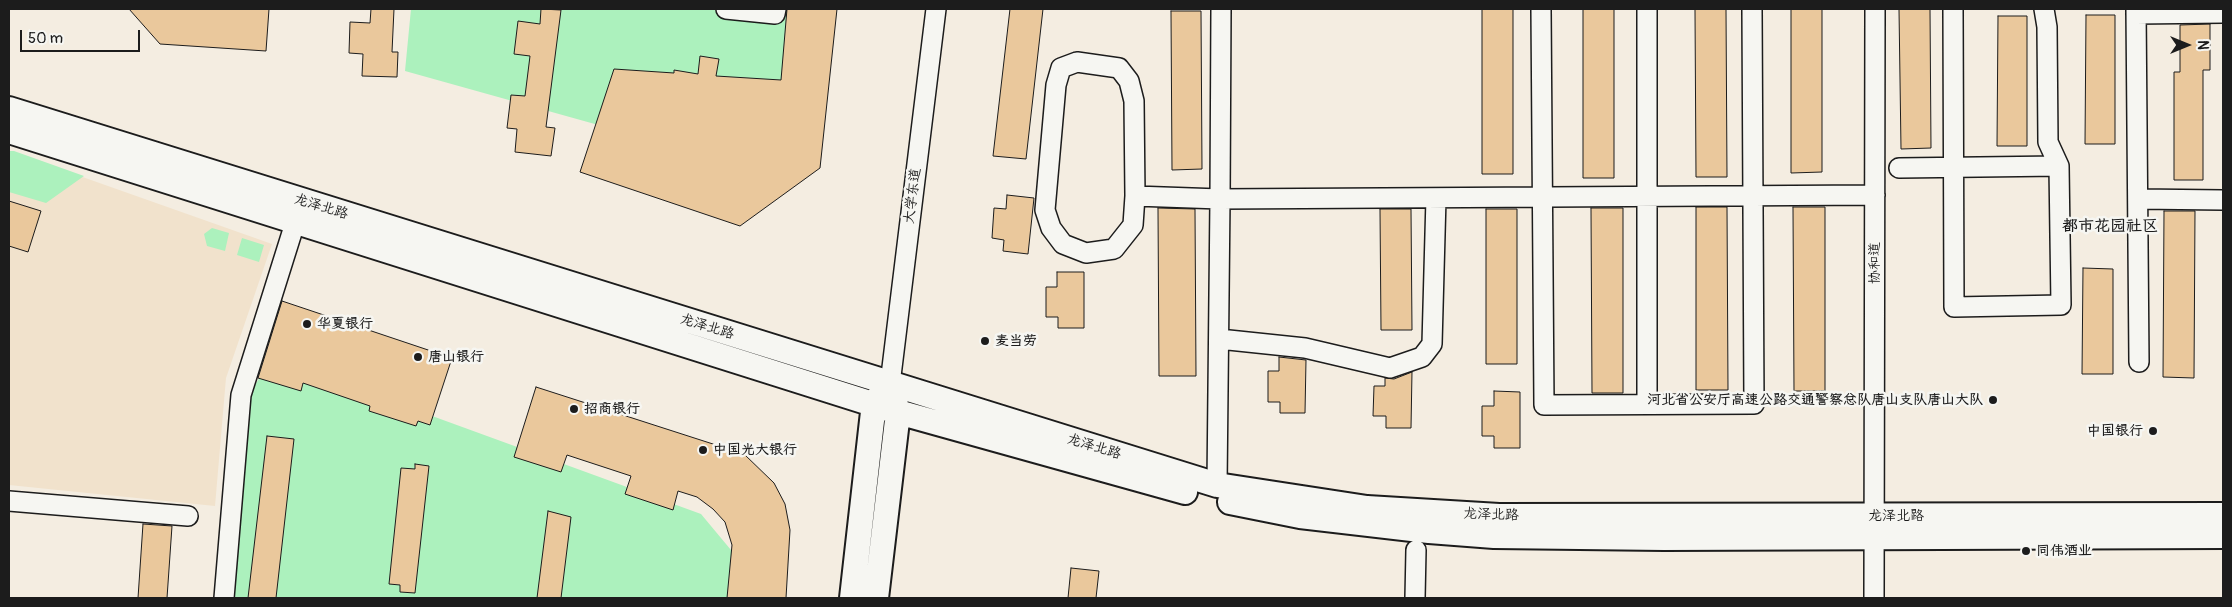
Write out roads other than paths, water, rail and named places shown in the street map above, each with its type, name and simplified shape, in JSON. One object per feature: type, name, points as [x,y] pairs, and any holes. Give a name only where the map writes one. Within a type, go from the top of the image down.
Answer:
[{"type":"main road","name":"龙泽北路","points":[[9,109],[890,384],[1212,492]]},
{"type":"main road","name":"龙泽北路","points":[[9,131],[295,223],[898,412],[1300,516],[1429,531],[1494,536],[1664,538],[1874,526],[2223,515]]},
{"type":"main road","points":[[852,598],[874,403],[890,384]]},
{"type":"main road","name":"大学东道","points":[[876,598],[898,412],[890,384]]},
{"type":"main road","name":"龙泽北路","points":[[1874,526],[2223,536]]},
{"type":"street","points":[[726,9],[775,14],[776,9]]},
{"type":"street","name":"大学东道","points":[[890,384],[936,9]]},
{"type":"street","points":[[1212,492],[1219,339],[1220,9]]},
{"type":"street","points":[[1541,9],[1544,405],[1754,404],[1752,9]]},
{"type":"street","points":[[1647,9],[1647,404]]},
{"type":"street","name":"协和道","points":[[1874,598],[1875,9]]},
{"type":"street","points":[[1953,9],[1954,307],[2061,305],[2059,166],[2048,142],[2047,27],[2044,9]]},
{"type":"street","points":[[2139,362],[2136,11],[2223,12]]},
{"type":"street","points":[[1077,62],[1119,68],[1128,81],[1134,101],[1135,196],[1133,225],[1114,248],[1086,253],[1063,244],[1051,228],[1045,210],[1056,85],[1062,68],[1077,62]]},
{"type":"street","points":[[1899,168],[2059,166]]},
{"type":"street","points":[[1135,196],[1220,199],[1875,195]]},
{"type":"street","points":[[1219,339],[1305,348],[1390,368],[1422,357],[1432,344],[1436,198]]},
{"type":"street","points":[[2138,199],[2223,200]]},
{"type":"street","points":[[224,598],[241,395],[295,223]]},
{"type":"street","points":[[9,501],[188,516]]},
{"type":"street","points":[[1415,598],[1416,550]]},
{"type":"place","name":"华夏银行","points":[[307,324]]},
{"type":"place","name":"麦当劳","points":[[985,341]]},
{"type":"place","name":"唐山银行","points":[[418,357]]},
{"type":"place","name":"河北省公安厅高速公路交通警察总队唐山支队唐山大队","points":[[1993,400]]},
{"type":"place","name":"招商银行","points":[[574,409]]},
{"type":"place","name":"中国银行","points":[[2153,431]]},
{"type":"place","name":"中国光大银行","points":[[703,450]]},
{"type":"place","name":"同伟酒业","points":[[2026,551]]},
{"type":"district","name":"都市花园社区","points":[[2110,227]]}]
